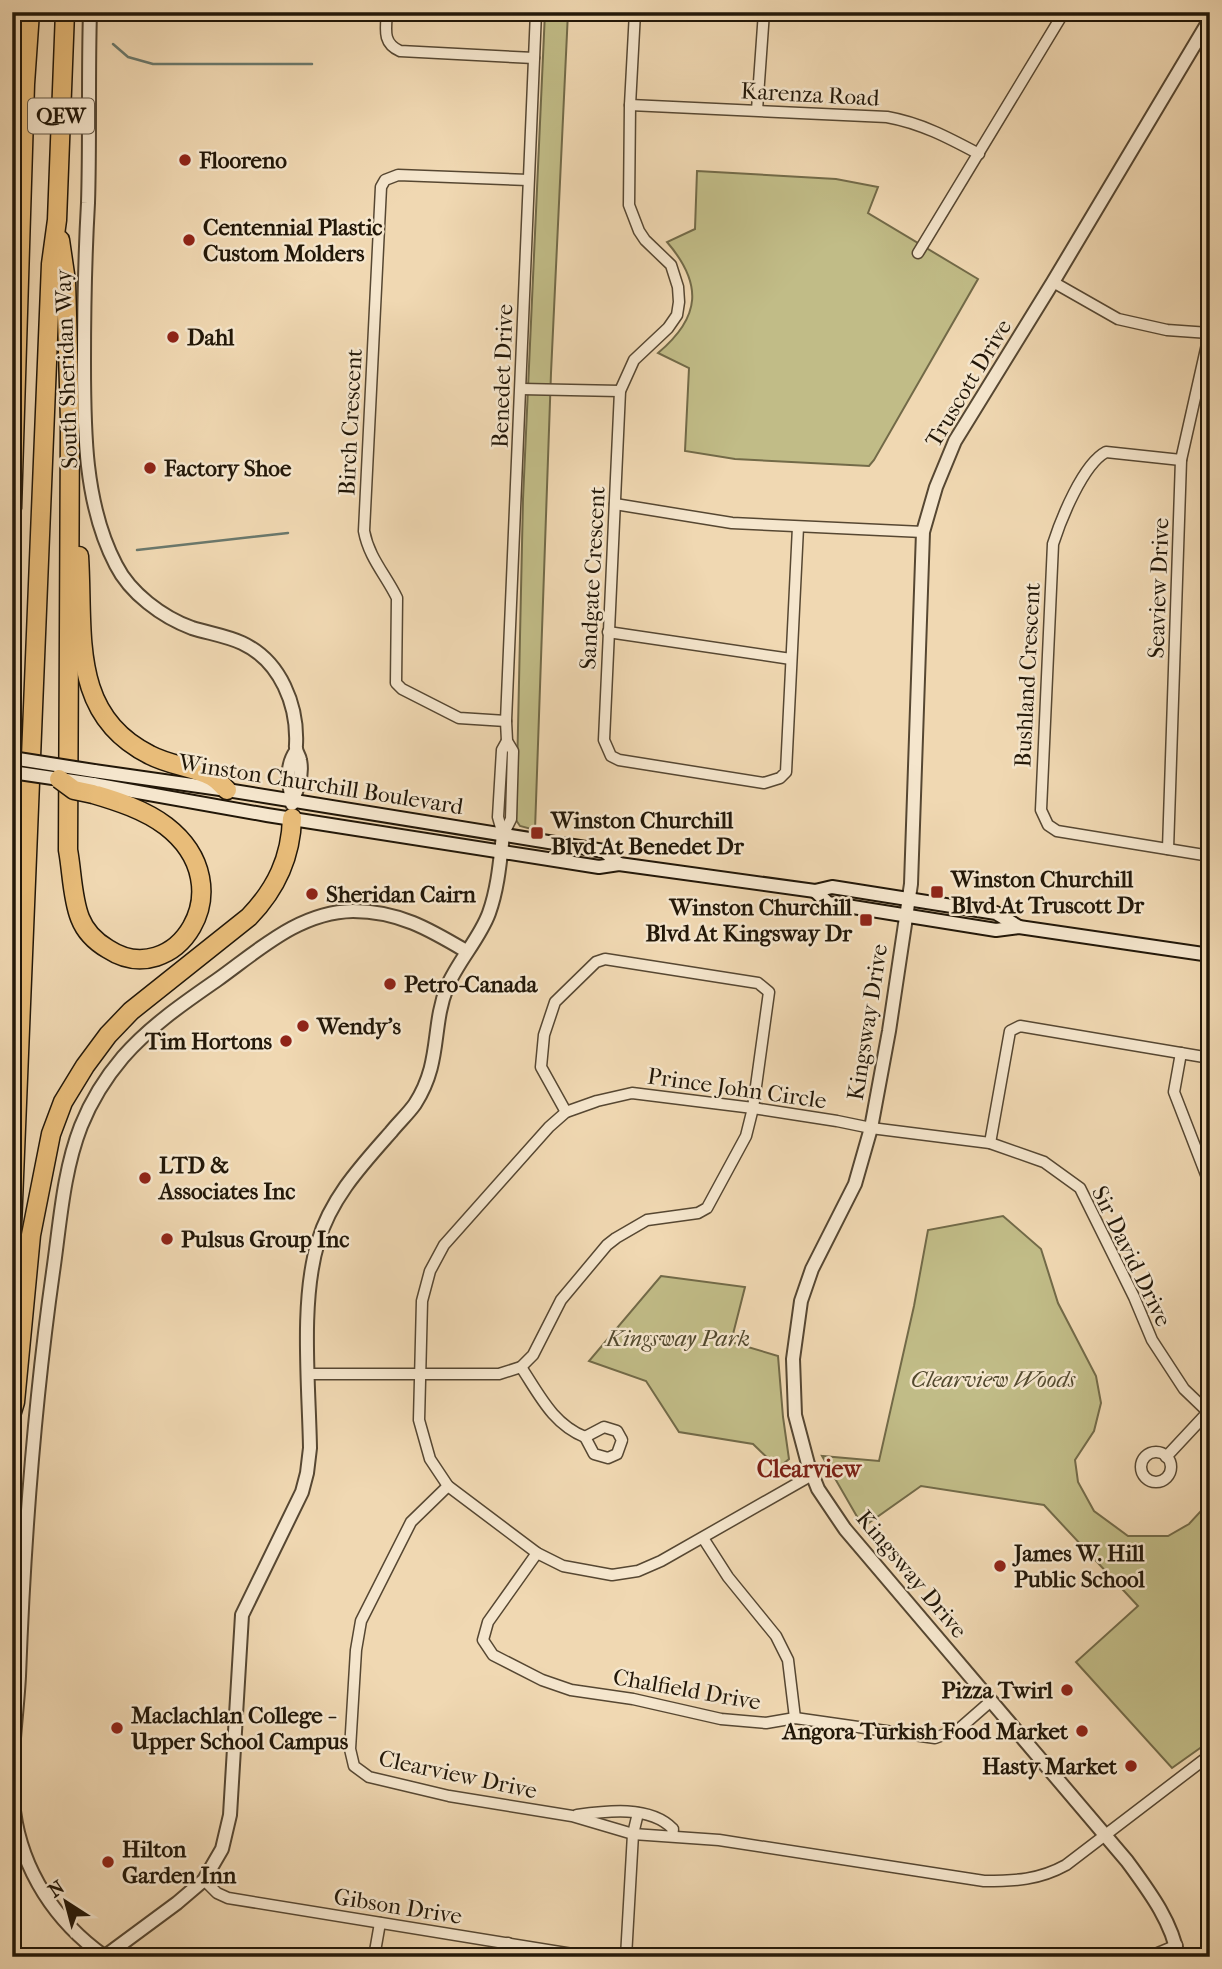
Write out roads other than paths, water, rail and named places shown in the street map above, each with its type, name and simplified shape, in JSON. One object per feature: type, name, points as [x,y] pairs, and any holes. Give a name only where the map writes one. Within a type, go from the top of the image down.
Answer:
[{"type":"highway","name":"QEW","points":[[12,508],[30,12]]},
{"type":"highway","name":"QEW","points":[[12,1226],[51,278],[57,220],[65,12]]},
{"type":"highway","points":[[12,225],[26,84]]},
{"type":"highway","points":[[57,220],[66,281],[70,421],[86,668],[96,702],[101,715],[125,740],[155,758],[213,777],[228,790]]},
{"type":"highway","points":[[59,779],[74,790],[93,783],[121,803],[159,821],[180,839],[194,858],[202,881],[200,909],[190,931],[163,954],[141,960],[119,956],[104,947],[89,934],[79,918],[75,897],[68,850],[67,814],[70,421]]},
{"type":"highway","points":[[12,1412],[31,1235],[51,1134],[64,1102],[85,1066],[108,1035],[131,1011],[249,917],[265,900],[285,863],[292,810]]},
{"type":"street","name":"South Sheridan Way","points":[[90,12],[88,201],[83,268],[84,405],[91,483],[103,535],[116,566],[134,591],[160,611],[188,626],[243,643],[270,666],[284,686],[293,707],[296,751],[300,760],[299,787],[292,810]]},
{"type":"street","points":[[387,12],[388,43],[400,51],[534,58]]},
{"type":"street","name":"Benedet Drive","points":[[503,835],[498,817],[502,750],[507,741],[536,12]]},
{"type":"street","name":"Sandgate Crescent","points":[[635,12],[630,105],[629,205],[639,231],[650,246],[671,265],[678,286],[679,302],[677,315],[668,328],[634,360],[620,391],[604,740],[611,756],[619,760],[765,783],[780,778],[786,772],[798,527]]},
{"type":"street","points":[[757,110],[764,12]]},
{"type":"street","points":[[918,253],[1064,12]]},
{"type":"street","name":"Truscott Drive","points":[[908,899],[911,884],[923,532],[940,476],[955,441],[1210,19]]},
{"type":"street","name":"Karenza Road","points":[[630,105],[887,117],[905,120],[941,133],[979,154]]},
{"type":"street","name":"Birch Crescent","points":[[506,721],[459,718],[396,684],[397,598],[371,555],[364,531],[382,187],[385,180],[398,175],[528,180]]},
{"type":"street","points":[[1053,282],[1118,318],[1167,330],[1210,332]]},
{"type":"street","name":"Seaview Drive","points":[[1168,849],[1181,460],[1210,332]]},
{"type":"street","points":[[522,388],[620,391]]},
{"type":"street","name":"Bushland Crescent","points":[[1181,460],[1106,452],[1093,462],[1064,513],[1053,544],[1041,810],[1048,825],[1057,831],[1210,856]]},
{"type":"street","points":[[615,503],[732,523],[923,532]]},
{"type":"street","points":[[608,632],[791,659]]},
{"type":"street","name":"Winston Churchill Boulevard","points":[[12,758],[93,783],[503,835],[604,851],[619,864]]},
{"type":"street","points":[[12,772],[59,779]]},
{"type":"street","name":"Winston Churchill Boulevard","points":[[93,783],[228,790],[292,810],[501,852],[599,867],[619,864],[815,891],[832,887],[996,913],[1019,927]]},
{"type":"street","points":[[466,951],[419,924],[391,914],[340,912],[320,916],[296,926],[270,941],[177,1007],[140,1040],[123,1057],[105,1082],[82,1125],[67,1181],[40,1371],[22,1584],[14,1812],[29,1864],[49,1902],[81,1940],[104,1956],[204,1880],[222,1849],[230,1815],[242,1615],[302,1492],[307,1474],[310,1448],[309,1279],[318,1241],[332,1207],[346,1185],[414,1105],[428,1080],[436,1052],[447,987],[489,913],[503,835]]},
{"type":"street","name":"Winston Churchill Boulevard","points":[[815,891],[828,903],[905,916],[996,930],[1019,927],[1210,955]]},
{"type":"street","name":"Kingsway Drive","points":[[908,899],[889,1031],[871,1128],[849,1199],[823,1244],[801,1301],[793,1359],[795,1415],[811,1475],[845,1529],[1127,1861],[1159,1906],[1177,1951]]},
{"type":"street","points":[[309,1374],[499,1374],[522,1367],[533,1355],[561,1300],[607,1245],[647,1220],[698,1213],[707,1208],[747,1136],[769,992],[758,983],[605,959],[596,962],[555,1002],[544,1035],[541,1067],[566,1112]]},
{"type":"street","points":[[990,1143],[1010,1031],[1020,1026],[1210,1058]]},
{"type":"street","points":[[1181,1053],[1174,1092],[1210,1185]]},
{"type":"street","name":"Prince John Circle","points":[[811,1475],[702,1538],[638,1571],[612,1575],[562,1566],[537,1553],[449,1486],[430,1458],[419,1420],[422,1301],[430,1271],[444,1245],[522,1156],[566,1112],[632,1093],[753,1108],[871,1128]]},
{"type":"street","name":"Sir David Drive","points":[[871,1128],[990,1143],[1044,1162],[1080,1188],[1134,1297],[1152,1340],[1184,1389],[1209,1413]]},
{"type":"street","points":[[522,1367],[557,1420],[566,1429],[585,1437]]},
{"type":"street","points":[[1166,1457],[1209,1413]]},
{"type":"street","name":"Clearview Drive","points":[[449,1486],[411,1522],[362,1621],[355,1650],[351,1749],[354,1766],[369,1777],[449,1796],[572,1816],[634,1834],[733,1842],[984,1881],[1019,1881],[1051,1873],[1066,1865],[1210,1755]]},
{"type":"street","points":[[702,1538],[728,1577],[776,1636],[788,1660],[795,1718]]},
{"type":"street","name":"Chalfield Drive","points":[[537,1553],[488,1622],[483,1640],[493,1656],[542,1680],[572,1690],[633,1699],[721,1719],[766,1723],[795,1718],[935,1738],[959,1729],[991,1701]]},
{"type":"street","name":"Clearview Drive","points":[[572,1816],[609,1811],[638,1813],[665,1822],[673,1829],[673,1836]]},
{"type":"street","points":[[626,1957],[634,1834],[638,1813]]},
{"type":"street","name":"Gibson Drive","points":[[204,1880],[217,1893],[229,1898],[591,1957]]},
{"type":"street","points":[[374,1957],[380,1923]]},
{"type":"street","points":[[506,1957],[508,1943]]},
{"type":"street","points":[[1148,1957],[1177,1951]]},
{"type":"waterway","points":[[113,44],[128,57],[153,64],[312,64]]},
{"type":"waterway","points":[[137,550],[288,533]]},
{"type":"place","name":"Flooreno","points":[[185,160]]},
{"type":"place","name":"Centennial Plastic Custom Molders","points":[[189,240]]},
{"type":"place","name":"Dahl","points":[[173,337]]},
{"type":"place","name":"Factory Shoe","points":[[150,468]]},
{"type":"place","name":"Winston Churchill Blvd At Benedet Dr","points":[[537,833]]},
{"type":"place","name":"Winston Churchill Blvd At Truscott Dr","points":[[937,892]]},
{"type":"place","name":"Sheridan Cairn","points":[[312,894]]},
{"type":"place","name":"Winston Churchill Blvd At Kingsway Dr","points":[[866,920]]},
{"type":"place","name":"Petro-Canada","points":[[390,984]]},
{"type":"place","name":"Wendy's","points":[[303,1026]]},
{"type":"place","name":"Tim Hortons","points":[[286,1041]]},
{"type":"place","name":"LTD & Associates Inc","points":[[145,1178]]},
{"type":"place","name":"Pulsus Group Inc","points":[[167,1239]]},
{"type":"place","name":"James W. Hill Public School","points":[[1000,1566]]},
{"type":"place","name":"Pizza Twirl","points":[[1067,1690]]},
{"type":"place","name":"Maclachlan College - Upper School Campus","points":[[117,1728]]},
{"type":"place","name":"Angora Turkish Food Market","points":[[1082,1731]]},
{"type":"place","name":"Hasty Market","points":[[1131,1766]]},
{"type":"place","name":"Hilton Garden Inn","points":[[108,1862]]},
{"type":"district","name":"Clearview","points":[[809,1469]]},
{"type":"park label","name":"Kingsway Park","points":[[678,1338]]},
{"type":"park label","name":"Clearview Woods","points":[[993,1379]]}]
